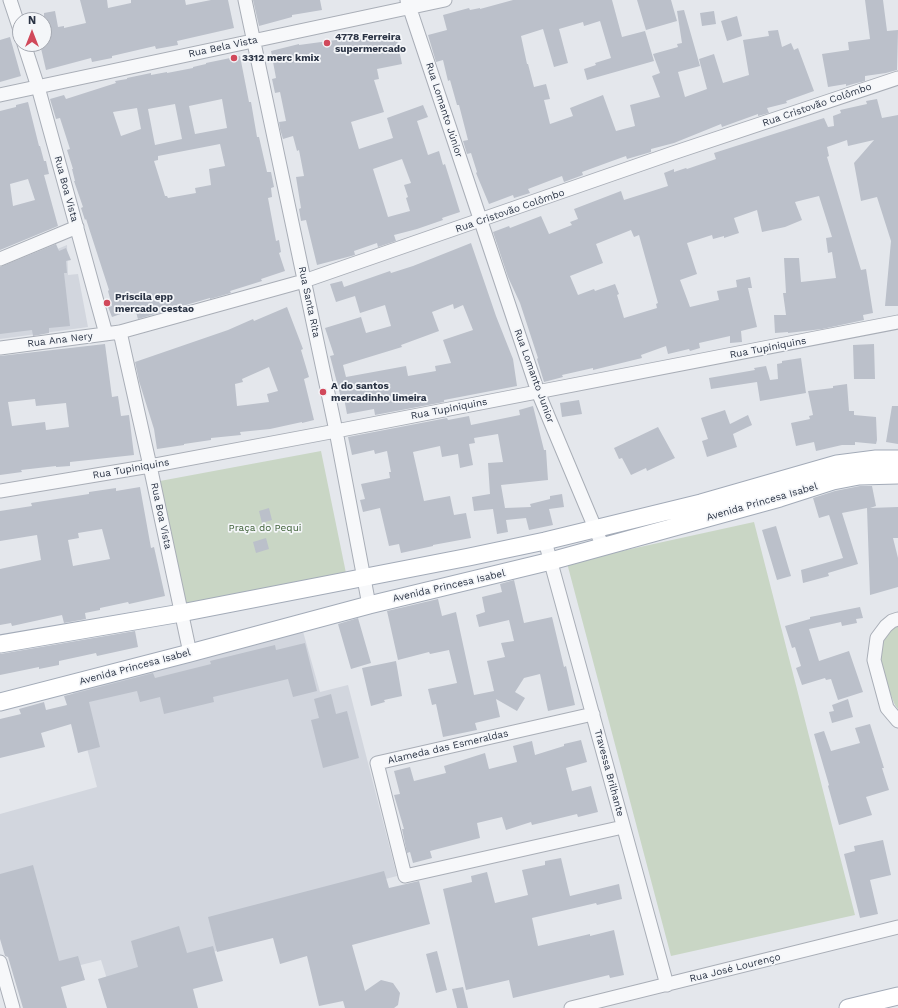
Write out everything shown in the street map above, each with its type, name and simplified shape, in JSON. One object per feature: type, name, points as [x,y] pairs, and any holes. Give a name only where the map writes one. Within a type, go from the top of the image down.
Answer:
[{"type":"main road","name":"Avenida Princesa Isabel","points":[[0,644],[181,613],[469,557],[545,541],[701,503],[837,464],[876,459],[898,459]]},
{"type":"main road","name":"Avenida Princesa Isabel","points":[[0,702],[369,605],[551,561],[780,498],[833,481],[860,476],[898,475]]},
{"type":"main road","points":[[469,557],[475,580]]},
{"type":"main road","points":[[848,1008],[898,996]]},
{"type":"street","points":[[10,0],[14,12]]},
{"type":"street","name":"Rua Santa Rita","points":[[245,0],[336,431],[369,605]]},
{"type":"street","name":"Rua Bela Vista","points":[[0,95],[254,41],[409,4],[446,0]]},
{"type":"street","name":"Rua Lomanto Júnior","points":[[409,4],[481,221]]},
{"type":"street","name":"Rua Boa Vista","points":[[27,52],[38,87],[106,334]]},
{"type":"street","name":"Rua Cristovão Colômbo","points":[[120,332],[304,281],[481,221],[673,153],[898,78]]},
{"type":"street","name":"Rua Lomanto Junior","points":[[481,221],[538,392],[603,547]]},
{"type":"street","points":[[0,259],[77,227]]},
{"type":"street","name":"Rua Tupiniquins","points":[[0,491],[150,466],[336,431],[898,322]]},
{"type":"street","name":"Rua Boa Vista","points":[[120,332],[190,653]]},
{"type":"street","name":"Rua Ana Nery","points":[[0,348],[120,332]]},
{"type":"street","name":"Travessa Brilhante","points":[[545,541],[666,985]]},
{"type":"street","points":[[898,619],[892,621],[886,626],[877,638],[874,660],[887,708],[898,721]]},
{"type":"street","name":"Alameda das Esmeraldas","points":[[593,714],[377,763],[405,876],[623,827]]},
{"type":"street","name":"Rua José Lourenço","points":[[571,1008],[898,927]]},
{"type":"street","points":[[0,962],[12,1008]]},
{"type":"shaded area","points":[[67,245],[68,275],[78,274],[88,327],[0,339],[0,273]]},
{"type":"shaded area","points":[[302,628],[320,692],[348,685],[397,876],[216,923],[223,949],[108,982],[101,960],[24,979],[0,887],[0,814],[97,787],[72,690]]},
{"type":"green space","name":"Praça do Pequi","points":[[321,451],[347,578],[184,608],[160,481]]},
{"type":"green space","points":[[754,522],[855,915],[671,956],[567,563]]},
{"type":"green space","points":[[898,626],[898,709],[895,705],[884,673],[881,650],[883,639],[888,631]]},
{"type":"building","points":[[80,0],[107,0],[108,8],[131,3],[131,0],[185,0],[186,5],[211,0],[228,0],[234,28],[177,41],[178,45],[156,49],[155,46],[92,62],[91,58],[46,70],[42,52],[52,52],[52,12],[50,12],[55,11],[58,27],[64,26],[64,28],[86,23]]},
{"type":"building","points":[[253,0],[320,0],[322,10],[292,15],[292,17],[259,26]]},
{"type":"building","points":[[513,0],[612,0],[622,37],[645,31],[654,61],[587,80],[584,69],[596,65],[595,63],[611,58],[600,21],[584,26],[583,22],[559,29],[568,63],[554,67],[543,29],[521,36],[534,87],[546,84],[550,99],[544,100],[550,124],[573,116],[570,108],[603,95],[616,131],[635,126],[630,105],[660,97],[652,76],[660,73],[653,54],[678,47],[677,44],[682,43],[677,11],[684,10],[700,66],[678,72],[685,97],[707,89],[699,59],[714,54],[723,83],[749,75],[743,40],[769,36],[768,31],[778,30],[782,47],[791,43],[794,50],[798,48],[814,91],[786,101],[787,103],[767,108],[769,113],[758,116],[758,114],[722,127],[721,124],[674,143],[651,149],[651,152],[627,159],[626,156],[582,172],[583,175],[564,182],[562,176],[528,189],[530,193],[514,198],[513,195],[489,204],[476,173],[477,172],[471,153],[467,154],[463,141],[468,140],[459,105],[457,105],[450,80],[448,81],[443,60],[436,62],[428,35],[447,30],[443,15],[469,8],[470,10],[480,9]]},
{"type":"building","points":[[637,0],[671,0],[677,21],[646,30]]},
{"type":"building","points":[[865,0],[883,0],[887,31],[898,30],[897,70],[865,76],[865,81],[846,86],[846,84],[828,87],[822,54],[849,50],[848,42],[870,39]]},
{"type":"building","points":[[714,11],[716,24],[702,26],[700,13]]},
{"type":"building","points":[[737,16],[742,36],[727,41],[721,21]]},
{"type":"building","points":[[351,34],[353,40],[370,37],[371,40],[396,35],[402,64],[377,69],[379,79],[374,80],[384,112],[351,122],[359,149],[393,138],[387,118],[423,105],[428,117],[417,121],[428,155],[439,151],[443,165],[445,164],[460,212],[442,218],[443,220],[394,235],[396,241],[378,247],[377,243],[354,251],[355,255],[317,265],[306,220],[301,221],[299,209],[301,208],[296,177],[304,176],[299,150],[297,151],[293,136],[283,139],[280,129],[279,122],[286,121],[280,92],[275,93],[272,79],[276,78],[271,51],[299,44],[336,40],[336,38]],"holes":[[[402,159],[411,183],[404,185],[410,211],[388,217],[373,169]]]},
{"type":"building","points":[[10,37],[12,52],[14,52],[21,76],[0,82],[0,40]]},
{"type":"building","points":[[240,56],[249,102],[251,102],[257,137],[259,137],[267,172],[271,172],[274,187],[271,188],[272,197],[268,198],[276,241],[279,240],[281,252],[279,253],[285,271],[261,279],[262,281],[230,291],[231,293],[138,319],[135,309],[112,317],[108,307],[112,306],[109,290],[81,208],[83,207],[74,181],[73,169],[67,150],[70,149],[60,118],[56,119],[50,99],[64,95],[66,99],[116,83],[115,81],[151,73],[151,75],[193,68],[206,63]],"holes":[[[222,99],[227,128],[195,134],[189,106]],[[175,104],[182,139],[155,145],[148,109]],[[137,108],[141,129],[121,136],[113,112]],[[220,144],[225,166],[209,169],[211,185],[195,188],[196,193],[168,198],[165,196],[154,161],[158,160],[158,156]]]},
{"type":"building","points":[[877,99],[882,118],[898,115],[898,306],[885,306],[891,241],[877,197],[861,201],[854,163],[874,140],[848,146],[847,140],[827,147],[829,156],[827,157],[861,270],[866,269],[873,313],[863,315],[864,320],[822,329],[775,333],[774,315],[786,315],[783,293],[786,293],[784,258],[799,258],[801,282],[836,278],[832,252],[828,253],[826,238],[832,237],[819,196],[795,202],[802,220],[785,227],[762,232],[757,210],[734,218],[739,233],[724,238],[724,236],[713,239],[712,235],[687,243],[697,274],[680,280],[690,307],[719,300],[717,291],[737,287],[736,280],[750,277],[752,288],[748,288],[757,327],[741,331],[742,342],[730,343],[730,336],[699,343],[700,348],[690,351],[689,349],[668,354],[666,346],[641,355],[642,358],[593,370],[593,368],[562,375],[563,377],[544,382],[537,359],[538,358],[520,303],[508,277],[493,232],[509,226],[510,228],[541,216],[549,234],[572,225],[570,222],[578,219],[574,209],[621,191],[624,200],[668,186],[664,173],[674,169],[674,172],[687,169],[716,159],[714,153],[824,118],[828,127],[834,126],[833,116],[841,113],[840,110],[867,104],[866,101]],"holes":[[[631,230],[634,237],[639,235],[658,303],[656,304],[657,308],[624,318],[617,295],[619,294],[615,284],[578,295],[570,276],[603,263],[596,244]]]},
{"type":"building","points":[[28,102],[39,146],[44,161],[46,161],[49,174],[44,175],[58,226],[0,250],[0,111],[16,107],[16,105]],"holes":[[[28,179],[35,200],[13,206],[10,184]]]},
{"type":"building","points":[[471,243],[496,316],[513,359],[517,386],[375,415],[374,409],[347,414],[344,398],[341,398],[330,356],[334,355],[325,328],[361,317],[366,333],[391,326],[385,305],[360,313],[355,296],[336,302],[330,284],[342,281],[344,287],[390,271],[391,273]],"holes":[[[453,304],[454,309],[463,305],[473,330],[443,340],[451,363],[435,366],[436,371],[408,376],[406,366],[346,377],[343,365],[402,347],[401,345],[439,331],[432,312]]]},
{"type":"building","points":[[56,244],[59,251],[66,248],[71,260],[66,261],[67,273],[64,273],[70,326],[49,328],[49,333],[33,336],[32,330],[0,334],[0,267]]},
{"type":"building","points":[[287,307],[303,349],[301,350],[309,377],[304,379],[314,420],[270,429],[240,432],[241,435],[211,438],[211,440],[157,449],[154,429],[139,381],[135,362],[228,330],[253,319],[254,321]],"holes":[[[269,367],[278,391],[267,394],[269,402],[237,406],[235,384],[243,382],[242,379]]]},
{"type":"building","points":[[105,344],[112,397],[118,396],[121,416],[129,415],[134,455],[70,462],[70,466],[21,470],[22,472],[0,475],[0,356]],"holes":[[[35,399],[36,406],[66,403],[69,427],[46,430],[45,422],[12,426],[8,402]]]},
{"type":"building","points":[[874,344],[875,379],[854,379],[853,345]]},
{"type":"building","points":[[801,358],[806,393],[760,401],[757,382],[711,389],[709,378],[755,370],[754,368],[766,366],[770,380],[778,379],[777,364],[782,363],[782,361]]},
{"type":"building","points":[[847,384],[849,411],[854,411],[854,415],[876,417],[876,444],[855,442],[855,445],[842,445],[816,451],[814,442],[796,446],[791,423],[810,419],[809,416],[813,415],[808,391],[833,388],[833,386]]},
{"type":"building","points":[[579,400],[582,414],[562,417],[560,403]]},
{"type":"building","points":[[533,406],[544,450],[546,450],[548,480],[501,485],[505,508],[531,507],[530,504],[550,499],[550,496],[562,494],[564,507],[549,509],[553,525],[529,530],[526,518],[506,520],[508,532],[497,534],[493,509],[474,511],[472,497],[490,494],[488,463],[503,462],[498,434],[474,438],[475,443],[469,444],[473,465],[460,468],[458,454],[442,457],[440,446],[413,452],[424,501],[450,496],[454,515],[466,513],[471,538],[401,553],[399,544],[389,546],[380,508],[363,512],[360,500],[365,499],[361,484],[390,478],[389,472],[391,472],[387,451],[375,454],[374,450],[352,455],[348,437],[447,418],[448,420],[469,416],[471,425],[520,415],[519,410]]},
{"type":"building","points":[[892,406],[898,406],[898,444],[886,442]]},
{"type":"building","points":[[725,410],[730,424],[748,415],[752,425],[733,434],[737,447],[707,457],[702,441],[708,439],[701,418]]},
{"type":"building","points":[[658,427],[675,458],[647,471],[646,468],[631,475],[622,458],[619,459],[614,448]]},
{"type":"building","points":[[860,486],[872,486],[876,506],[870,508],[898,507],[898,538],[893,538],[898,558],[898,587],[870,595],[867,508],[842,513],[858,564],[828,573],[829,576],[803,583],[801,570],[843,558],[829,515],[819,518],[813,498],[835,491]]},
{"type":"building","points":[[140,487],[151,548],[154,547],[165,596],[129,604],[128,602],[100,608],[100,610],[85,613],[86,619],[64,623],[62,615],[12,626],[11,623],[0,625],[0,569],[41,560],[37,535],[0,541],[0,511],[32,506],[31,503],[89,494],[89,492],[116,488],[116,491]],"holes":[[[102,529],[110,559],[73,566],[68,540],[79,538],[78,533]]]},
{"type":"building","points":[[269,508],[272,520],[262,523],[259,511]]},
{"type":"building","points":[[776,526],[791,576],[777,580],[762,530]]},
{"type":"building","points":[[266,538],[269,549],[256,553],[253,542]]},
{"type":"building","points":[[514,580],[524,623],[552,617],[575,705],[548,711],[540,674],[524,678],[515,692],[525,698],[517,711],[496,699],[500,717],[475,723],[477,730],[443,737],[436,704],[432,705],[428,689],[457,683],[449,650],[430,654],[429,652],[398,660],[387,611],[438,599],[442,616],[456,612],[474,695],[494,691],[487,661],[505,657],[501,643],[514,641],[509,620],[479,627],[476,615],[485,612],[482,597],[502,592],[500,584]]},
{"type":"building","points":[[860,607],[863,618],[856,619],[857,623],[842,626],[841,622],[809,629],[819,661],[849,651],[863,692],[838,700],[831,679],[826,680],[825,678],[802,685],[796,668],[801,666],[795,647],[792,648],[785,626],[810,619],[810,617]]},
{"type":"building","points":[[358,618],[371,663],[351,669],[338,624]]},
{"type":"building","points":[[135,631],[138,647],[97,656],[96,653],[59,661],[59,665],[39,669],[39,667],[0,675],[0,654]]},
{"type":"building","points":[[305,643],[317,691],[293,697],[288,679],[213,697],[214,702],[164,714],[160,697],[140,702],[137,691],[89,702],[100,747],[78,753],[71,724],[41,733],[45,747],[0,758],[0,719],[21,714],[19,709],[44,702],[46,710],[67,705],[64,696],[153,673],[155,678],[211,664],[210,661],[275,645],[276,650]]},
{"type":"building","points":[[396,661],[402,696],[384,700],[385,702],[371,706],[362,668]]},
{"type":"building","points":[[331,694],[336,714],[347,711],[359,758],[323,768],[311,720],[319,718],[314,699]]},
{"type":"building","points":[[848,699],[853,717],[832,723],[829,712],[834,711],[832,705]]},
{"type":"building","points":[[870,724],[884,768],[882,768],[889,790],[866,797],[872,815],[839,825],[814,734],[824,731],[831,751],[860,743],[855,728]]},
{"type":"building","points":[[581,740],[587,762],[566,768],[572,791],[591,786],[598,812],[578,817],[577,814],[532,825],[531,822],[506,830],[502,817],[477,823],[480,838],[430,851],[432,858],[413,863],[410,852],[407,853],[402,829],[404,829],[394,795],[400,794],[394,771],[410,767],[414,781],[446,773],[444,766],[485,753],[489,769],[517,762],[513,746],[532,741],[535,755],[564,746],[564,744]]},
{"type":"building","points":[[883,840],[891,875],[870,880],[878,914],[860,918],[844,854],[855,851],[854,846]]},
{"type":"building","points":[[561,858],[570,896],[619,884],[622,899],[597,905],[596,903],[532,918],[538,946],[614,930],[624,975],[610,978],[609,975],[513,998],[509,980],[466,990],[443,889],[472,882],[471,876],[487,872],[495,903],[528,895],[522,870],[545,865],[545,861]]},
{"type":"building","points":[[33,865],[59,961],[78,956],[85,980],[61,987],[67,1008],[23,1008],[8,957],[5,956],[0,939],[0,874]]},
{"type":"building","points":[[384,871],[389,888],[419,881],[430,924],[352,945],[365,991],[381,980],[393,983],[400,993],[398,1005],[394,1008],[345,1008],[343,1001],[319,1006],[307,956],[280,964],[273,938],[217,952],[208,917]]},
{"type":"building","points":[[179,926],[187,953],[213,946],[223,981],[193,989],[198,1008],[107,1008],[98,979],[138,967],[131,941]]},
{"type":"building","points":[[437,951],[447,990],[436,993],[426,954]]},
{"type":"building","points":[[463,987],[468,1008],[457,1008],[452,989]]},
{"type":"place","name":"4778 Ferreira supermercado","points":[[327,43]]},
{"type":"place","name":"3312 merc kmix","points":[[234,58]]},
{"type":"place","name":"Priscila epp mercado cestao","points":[[107,303]]},
{"type":"place","name":"A do santos mercadinho limeira","points":[[323,392]]}]
